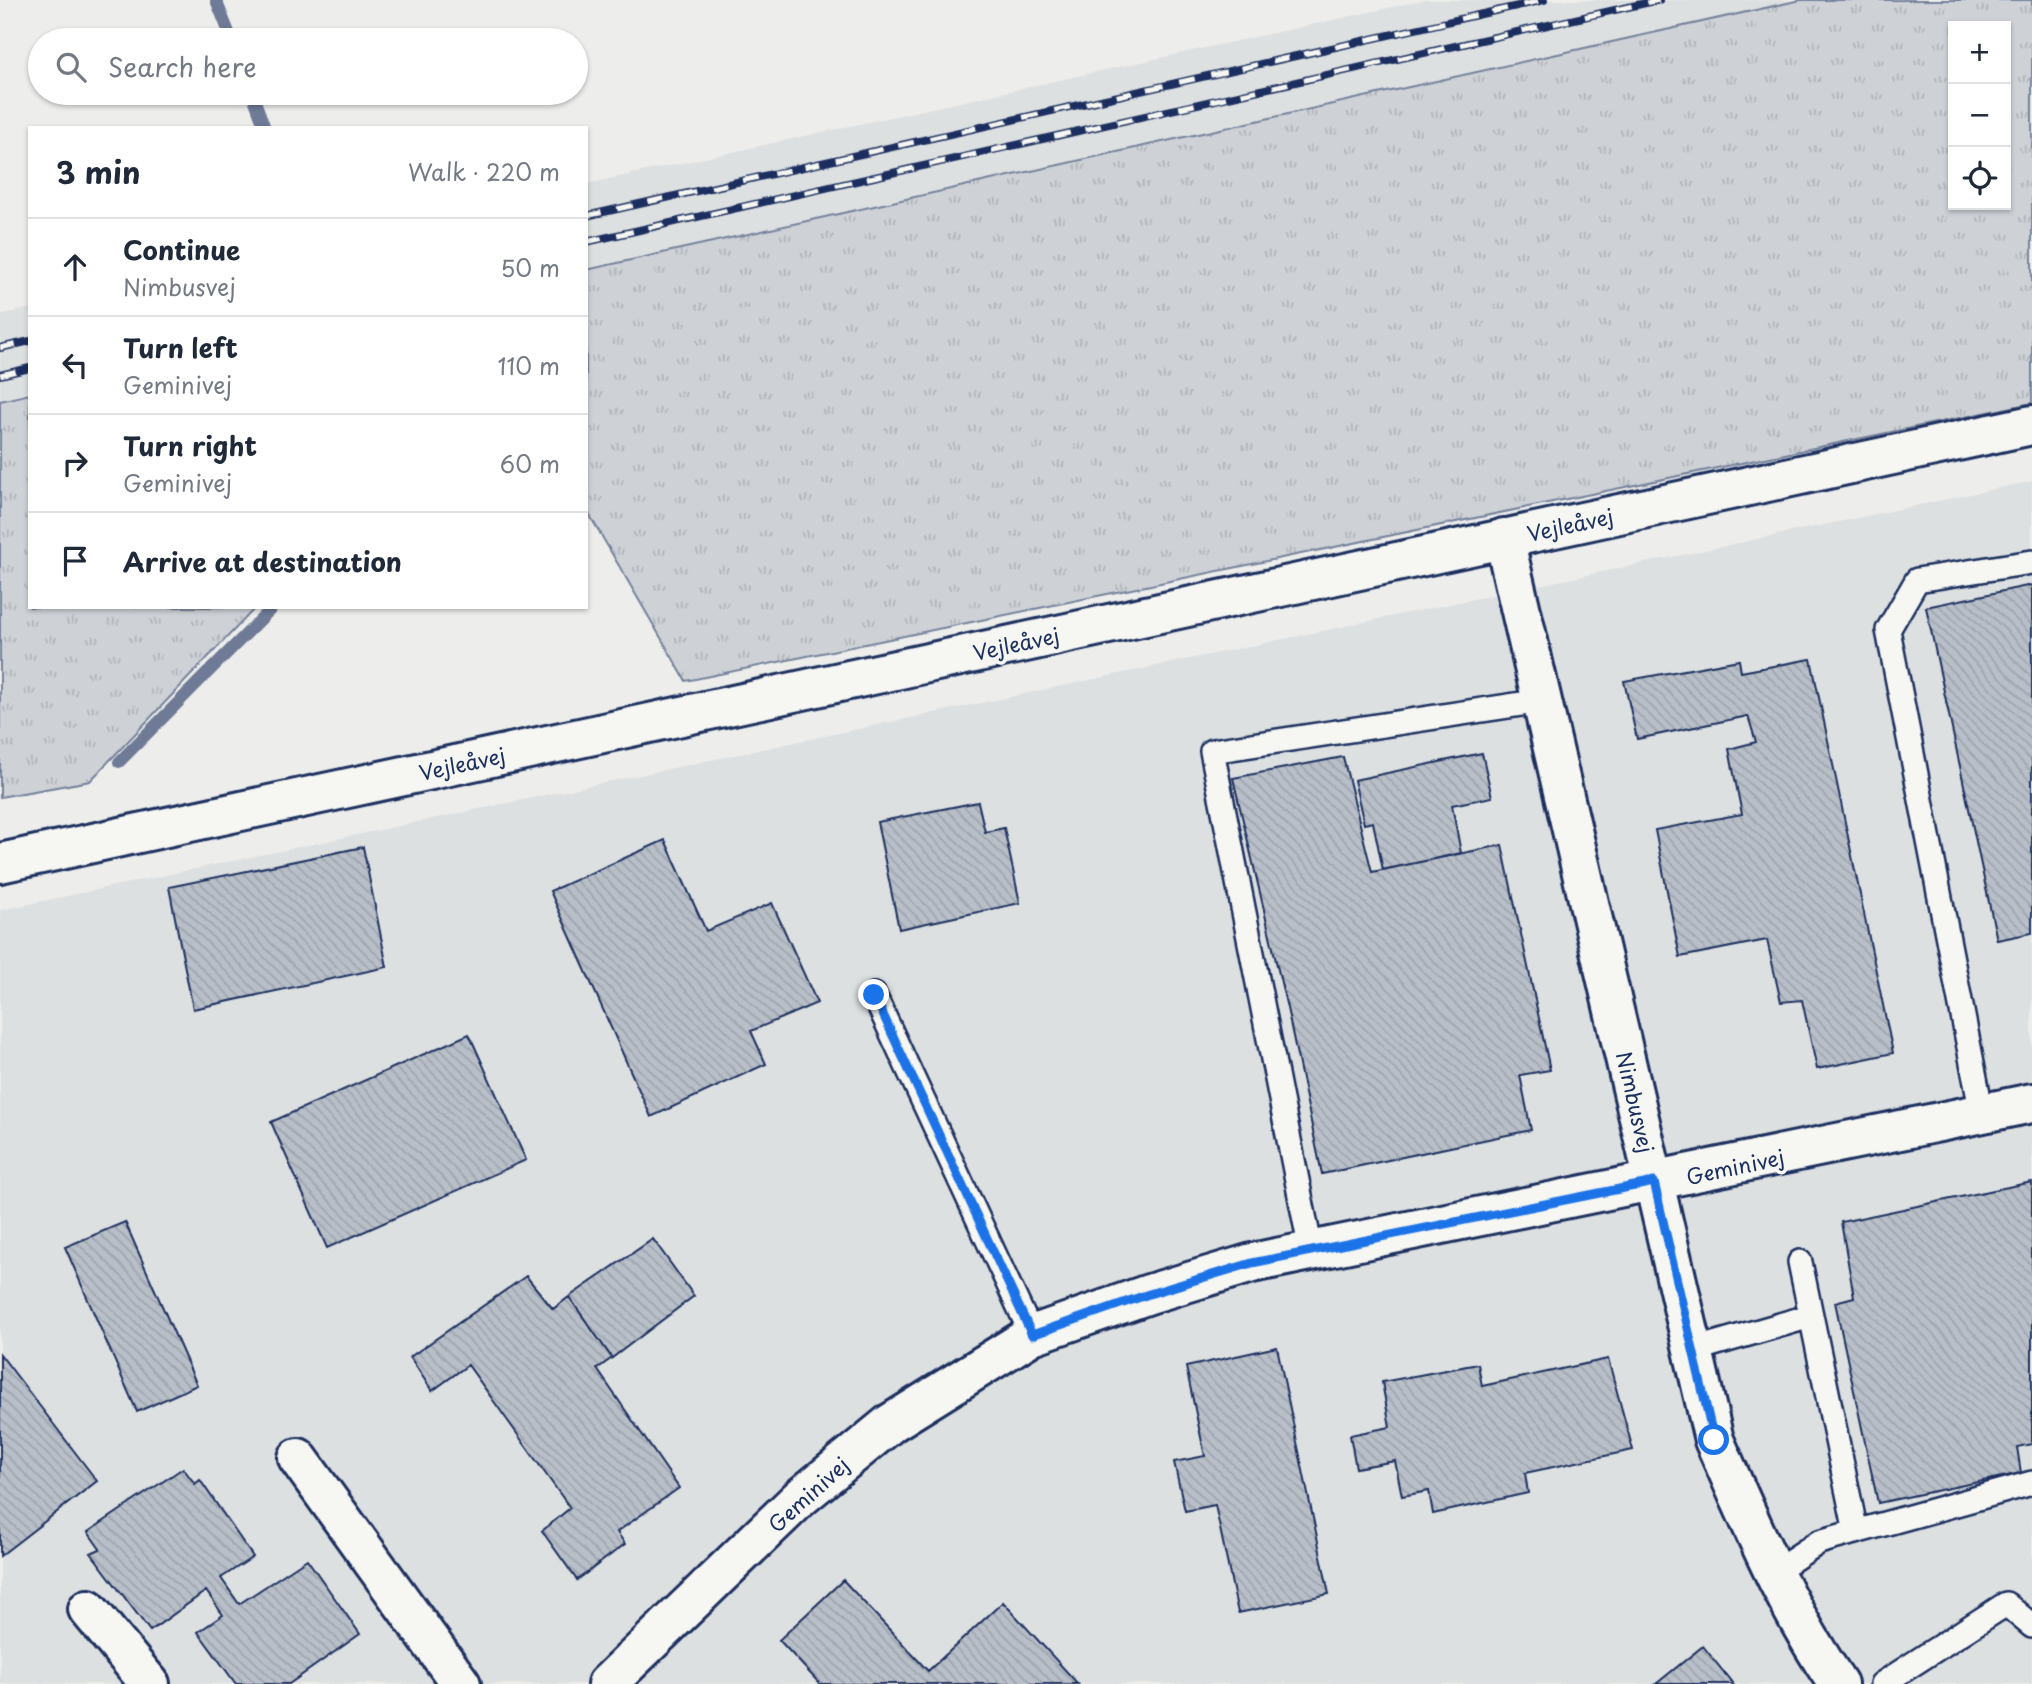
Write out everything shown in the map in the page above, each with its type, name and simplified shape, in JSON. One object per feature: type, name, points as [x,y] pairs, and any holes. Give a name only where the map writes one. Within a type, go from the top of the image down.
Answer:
[{"type":"street","name":"Vejleåvej","points":[[0,863],[2032,425]]},
{"type":"street","name":"Nimbusvej","points":[[1504,538],[1714,1440],[1774,1572],[1838,1684]]},
{"type":"street","name":"Geminivej","points":[[620,1680],[801,1497],[891,1423],[1032,1335],[1149,1294],[1252,1263],[2032,1103]]},
{"type":"street","points":[[298,1458],[461,1684]]},
{"type":"street","points":[[88,1609],[150,1684]]},
{"type":"lane","points":[[1982,1114],[1888,630],[1917,580],[2032,562]]},
{"type":"lane","points":[[1311,1251],[1212,751],[1542,701]]},
{"type":"lane","points":[[874,995],[1032,1335]]},
{"type":"lane","points":[[1800,1262],[1856,1532]]},
{"type":"lane","points":[[1693,1350],[1811,1316]]},
{"type":"lane","points":[[1774,1572],[1819,1542],[2032,1483]]},
{"type":"lane","points":[[1882,1684],[2006,1604],[2032,1626]]},
{"type":"shaded area","points":[[1424,0],[1801,0],[588,270],[588,184]]},
{"type":"shaded area","points":[[28,308],[28,394],[0,401],[0,315]]},
{"type":"shaded area","points":[[2032,481],[2032,1684],[0,1684],[0,910]]},
{"type":"green space","points":[[1801,0],[2032,0],[2032,403],[686,681],[588,512],[588,270]]},
{"type":"green space","points":[[28,394],[28,609],[254,609],[90,781],[0,797],[0,401]]},
{"type":"building","points":[[2032,585],[2032,933],[1997,940],[1926,607]]},
{"type":"building","points":[[1811,659],[1893,1053],[1817,1069],[1802,1000],[1781,1002],[1767,940],[1680,957],[1655,830],[1742,814],[1729,749],[1756,742],[1748,716],[1637,739],[1624,681],[1739,660],[1741,672]]},
{"type":"building","points":[[1482,753],[1492,797],[1452,805],[1461,853],[1383,870],[1373,822],[1364,824],[1354,780]]},
{"type":"building","points":[[1343,757],[1372,872],[1502,845],[1550,1070],[1520,1075],[1531,1130],[1322,1174],[1287,1008],[1233,778]]},
{"type":"building","points":[[978,802],[985,832],[1004,828],[1020,903],[899,929],[877,822]]},
{"type":"building","points":[[665,840],[706,931],[772,903],[817,1003],[751,1031],[766,1064],[651,1117],[550,891]]},
{"type":"building","points":[[363,847],[387,967],[193,1009],[169,887]]},
{"type":"building","points":[[469,1034],[526,1160],[327,1248],[271,1122]]},
{"type":"building","points":[[2032,1182],[2032,1444],[2017,1447],[2021,1473],[1878,1503],[1835,1302],[1854,1297],[1841,1222]]},
{"type":"building","points":[[125,1222],[197,1385],[137,1412],[65,1247]]},
{"type":"building","points":[[653,1239],[694,1296],[612,1358],[569,1297]]},
{"type":"building","points":[[526,1276],[553,1309],[569,1297],[612,1358],[597,1369],[679,1488],[617,1532],[625,1544],[577,1580],[542,1531],[570,1508],[468,1365],[432,1391],[410,1357]]},
{"type":"building","points":[[1277,1347],[1329,1594],[1238,1613],[1215,1505],[1185,1511],[1174,1462],[1205,1456],[1186,1367]]},
{"type":"building","points":[[0,1354],[97,1481],[0,1556]]},
{"type":"building","points":[[1608,1359],[1633,1450],[1525,1473],[1528,1493],[1433,1514],[1429,1491],[1402,1496],[1395,1461],[1356,1468],[1350,1435],[1390,1427],[1382,1382],[1478,1364],[1482,1386]]},
{"type":"building","points":[[183,1468],[195,1484],[200,1480],[253,1557],[221,1578],[239,1604],[307,1559],[360,1634],[289,1684],[236,1684],[198,1632],[223,1615],[206,1591],[150,1631],[91,1553],[100,1549],[88,1532]]},
{"type":"building","points":[[843,1580],[928,1671],[1003,1602],[1078,1684],[820,1684],[779,1640]]},
{"type":"building","points":[[1703,1646],[1733,1684],[1656,1684]]},
{"type":"waterway","points":[[216,0],[227,28]]},
{"type":"waterway","points":[[256,105],[264,126]]},
{"type":"waterway","points":[[119,762],[271,609]]},
{"type":"railway","points":[[588,216],[1544,0]]},
{"type":"railway","points":[[588,242],[1659,0]]},
{"type":"railway","points":[[0,348],[28,341]]},
{"type":"railway","points":[[0,375],[28,368]]},
{"type":"route","points":[[874,995],[1032,1335],[1149,1294],[1252,1263],[1654,1182],[1714,1440]]}]
